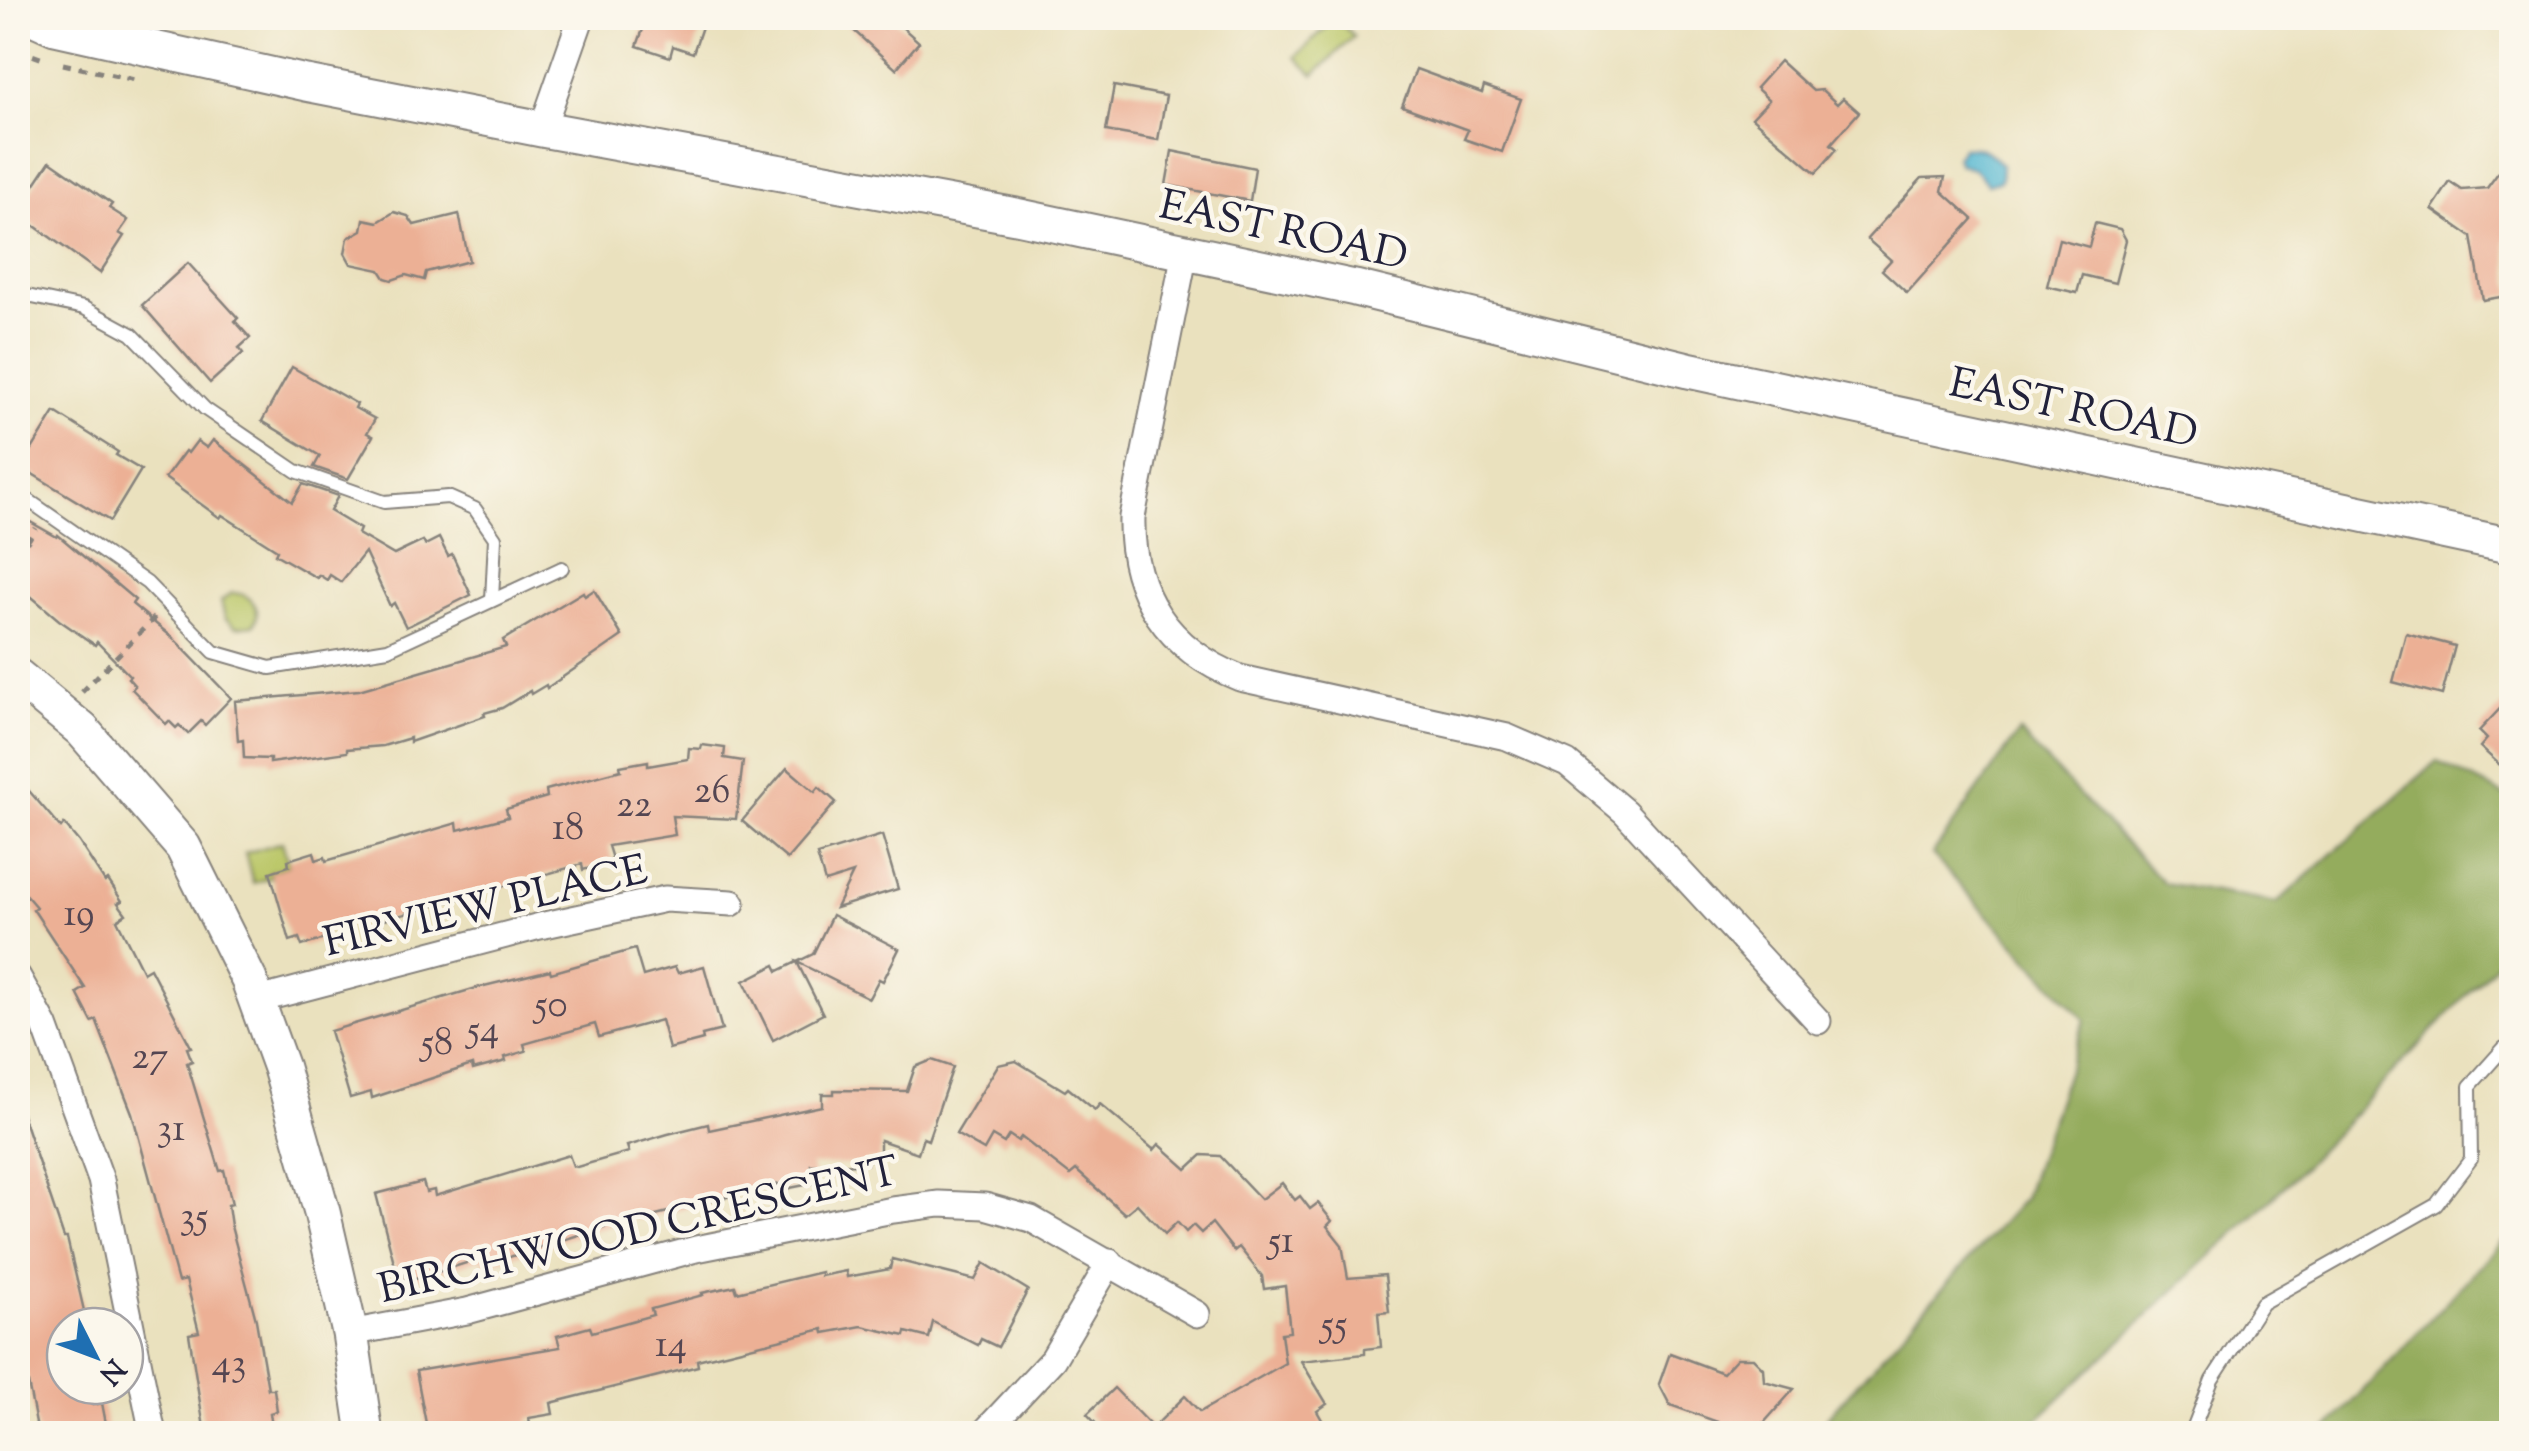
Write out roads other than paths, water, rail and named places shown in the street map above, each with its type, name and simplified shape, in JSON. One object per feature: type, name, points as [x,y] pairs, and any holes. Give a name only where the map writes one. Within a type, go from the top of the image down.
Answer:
[{"type":"main road","name":"EAST ROAD","points":[[35,18],[55,27],[145,49],[542,129],[1016,216],[1355,288],[1688,370],[2512,546]]},
{"type":"main road","points":[[18,677],[82,730],[183,847],[258,1000],[312,1172],[350,1332],[365,1434]]},
{"type":"street","points":[[542,129],[581,18]]},
{"type":"street","points":[[1185,252],[1132,517],[1132,546],[1140,581],[1166,626],[1191,650],[1240,678],[1507,737],[1567,763],[1625,812],[1818,1021]]},
{"type":"street","name":"FIRVIEW PLACE","points":[[258,1000],[540,926],[665,899],[732,903]]},
{"type":"street","points":[[18,977],[45,1026],[101,1180],[153,1434]]},
{"type":"street","name":"BIRCHWOOD CRESCENT","points":[[350,1332],[466,1311],[696,1248],[924,1205],[968,1204],[1016,1213],[1058,1232],[1196,1314]]},
{"type":"street","points":[[984,1434],[1053,1358],[1110,1262]]},
{"type":"lane","points":[[18,291],[84,308],[132,334],[205,409],[296,472],[384,502],[448,498],[476,509],[495,538],[492,600]]},
{"type":"lane","points":[[18,494],[147,583],[214,652],[270,668],[388,648],[562,568]]},
{"type":"lane","points":[[2191,1434],[2212,1380],[2262,1302],[2436,1205],[2471,1159],[2470,1086],[2504,1048],[2512,1046]]},
{"type":"water","points":[[1962,148],[1989,153],[2002,165],[2001,180],[1988,184],[1973,168],[1959,164],[1956,157]]}]
